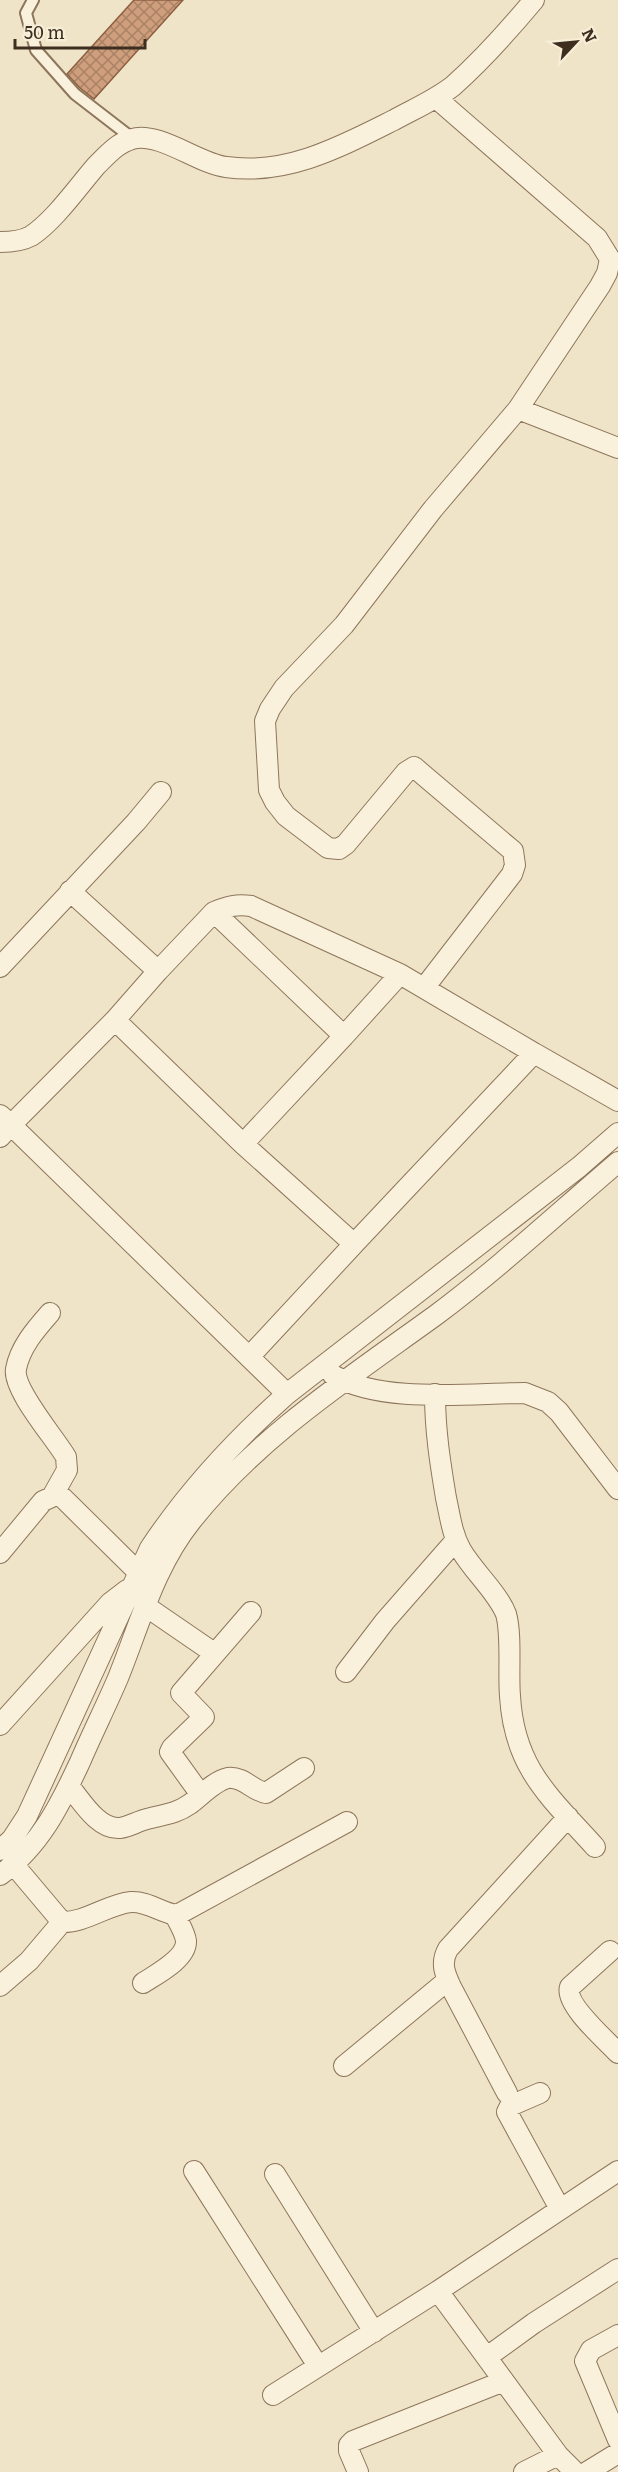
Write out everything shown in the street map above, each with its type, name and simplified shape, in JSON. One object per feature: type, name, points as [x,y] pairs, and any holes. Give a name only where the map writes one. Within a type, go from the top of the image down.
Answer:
[{"type":"street","points":[[0,242],[29,237],[44,224],[111,150],[132,138],[154,140],[223,167],[256,170],[335,150],[436,98],[466,73],[534,0]]},
{"type":"street","points":[[432,977],[512,874],[515,865],[513,851],[414,767],[406,772],[346,844],[339,849],[328,848],[286,816],[269,790],[265,721],[284,688],[344,625],[434,509],[523,401],[607,273],[614,256],[597,238],[436,98]]},
{"type":"street","points":[[523,401],[618,448]]},
{"type":"street","points":[[0,967],[161,792]]},
{"type":"street","points":[[70,891],[158,971]]},
{"type":"street","points":[[287,1394],[250,1356],[4,1126],[115,1020],[214,912],[227,906],[251,906],[400,974],[432,977],[534,1053],[618,1101]]},
{"type":"street","points":[[214,912],[344,1036]]},
{"type":"street","points":[[243,1144],[400,974]]},
{"type":"street","points":[[115,1020],[243,1144],[354,1244]]},
{"type":"street","points":[[250,1356],[534,1053]]},
{"type":"street","points":[[0,1850],[12,1839],[27,1816],[142,1580],[150,1548],[170,1519],[258,1420],[287,1394],[579,1167],[618,1133]]},
{"type":"street","points":[[0,1725],[110,1603],[142,1580],[236,1470],[276,1433],[342,1381],[437,1313],[618,1162]]},
{"type":"street","points":[[456,1262],[476,1282]]},
{"type":"street","points":[[0,1553],[43,1501],[53,1495],[67,1470],[66,1457],[21,1391],[15,1374],[22,1351],[31,1335],[50,1313]]},
{"type":"street","points":[[320,1368],[342,1381],[383,1394],[525,1393],[540,1397],[559,1412],[618,1489]]},
{"type":"street","points":[[435,1394],[435,1427],[439,1460],[456,1540],[473,1569],[497,1599],[506,1616],[510,1698],[519,1749],[530,1772],[544,1791],[595,1847]]},
{"type":"street","points":[[53,1495],[62,1497],[142,1580],[144,1605],[118,1677],[59,1806],[36,1841],[7,1870],[62,1922]]},
{"type":"street","points":[[346,1672],[385,1621],[456,1540]]},
{"type":"street","points":[[144,1605],[214,1653]]},
{"type":"street","points":[[201,1795],[170,1752],[204,1718],[204,1714],[181,1693],[251,1612]]},
{"type":"street","points":[[69,1786],[107,1827],[122,1828],[147,1818],[169,1815],[214,1785],[229,1778],[245,1782],[266,1793],[304,1768]]},
{"type":"street","points":[[507,2093],[448,1980],[443,1963],[448,1949],[568,1817]]},
{"type":"street","points":[[0,1986],[29,1961],[62,1922],[134,1902],[147,1904],[175,1915],[183,1914],[347,1822]]},
{"type":"street","points":[[142,1983],[168,1967],[185,1946],[185,1938],[175,1915]]},
{"type":"street","points":[[610,1951],[570,1987],[568,1992],[573,2005],[618,2053]]},
{"type":"street","points":[[344,2066],[448,1980]]},
{"type":"street","points":[[540,2093],[510,2106],[507,2112],[560,2210]]},
{"type":"street","points":[[273,2395],[438,2291],[618,2170]]},
{"type":"street","points":[[194,2171],[318,2366]]},
{"type":"street","points":[[275,2174],[374,2332]]},
{"type":"street","points":[[487,2357],[618,2269]]},
{"type":"street","points":[[438,2291],[558,2455],[575,2472]]},
{"type":"street","points":[[618,2335],[591,2350],[585,2361],[618,2440]]},
{"type":"street","points":[[358,2472],[349,2451],[349,2445],[353,2441],[504,2381]]},
{"type":"street","points":[[587,2472],[618,2453]]},
{"type":"street","points":[[524,2472],[558,2455]]},
{"type":"lane","points":[[33,0],[26,13],[36,50],[75,94],[132,138]]},
{"type":"building","points":[[134,0],[183,0],[94,99],[67,74]]}]
